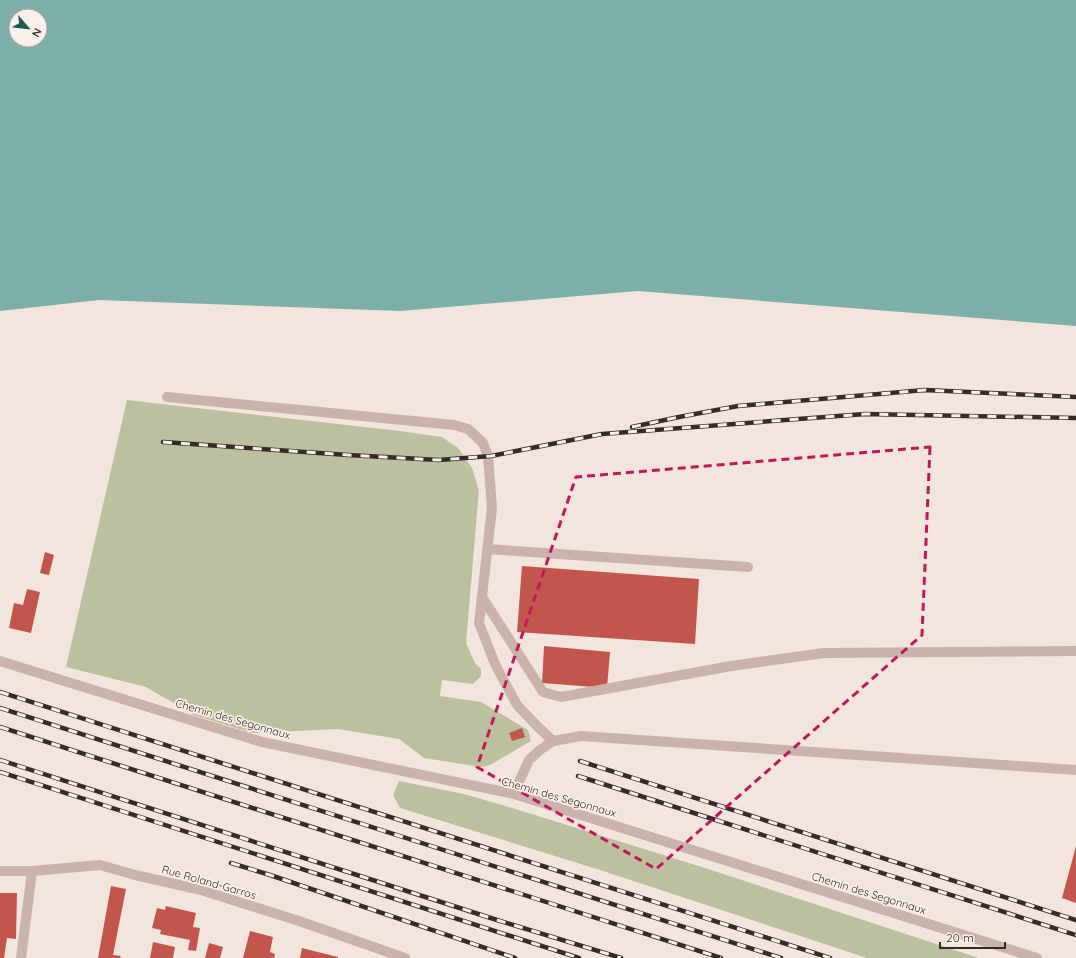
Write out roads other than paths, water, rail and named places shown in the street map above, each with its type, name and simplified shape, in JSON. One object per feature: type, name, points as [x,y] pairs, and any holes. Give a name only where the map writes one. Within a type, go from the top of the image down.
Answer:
[{"type":"street","points":[[167,397],[454,425],[468,429],[483,443],[488,456],[492,508],[479,624],[495,664],[517,705],[553,741]]},
{"type":"street","points":[[487,549],[748,567]]},
{"type":"street","points":[[482,597],[543,692],[561,697],[731,666],[824,653],[1076,651]]},
{"type":"street","name":"Chemin des Segonnaux","points":[[0,661],[262,742],[514,794],[1037,958]]},
{"type":"street","points":[[514,794],[529,760],[553,741],[581,736],[1076,770]]},
{"type":"street","name":"Rue Roland-Garros","points":[[0,871],[32,871],[100,865],[135,875],[201,890],[302,922],[405,958]]},
{"type":"street","points":[[21,958],[32,871]]},
{"type":"water","points":[[0,0],[1076,0],[1076,326],[638,291],[400,311],[99,300],[0,311]]},
{"type":"railway","points":[[632,427],[738,406],[925,390],[1076,397]]},
{"type":"railway","points":[[163,442],[439,460],[491,456],[602,434],[865,414],[1076,418]]},
{"type":"railway","points":[[0,692],[830,958]]},
{"type":"railway","points":[[0,708],[781,958]]},
{"type":"railway","points":[[0,727],[721,958]]},
{"type":"railway","points":[[0,760],[497,920],[621,958]]},
{"type":"railway","points":[[580,761],[1076,920]]},
{"type":"railway","points":[[0,772],[579,958]]},
{"type":"railway","points":[[578,776],[1076,935]]},
{"type":"railway","points":[[231,863],[515,958]]}]
